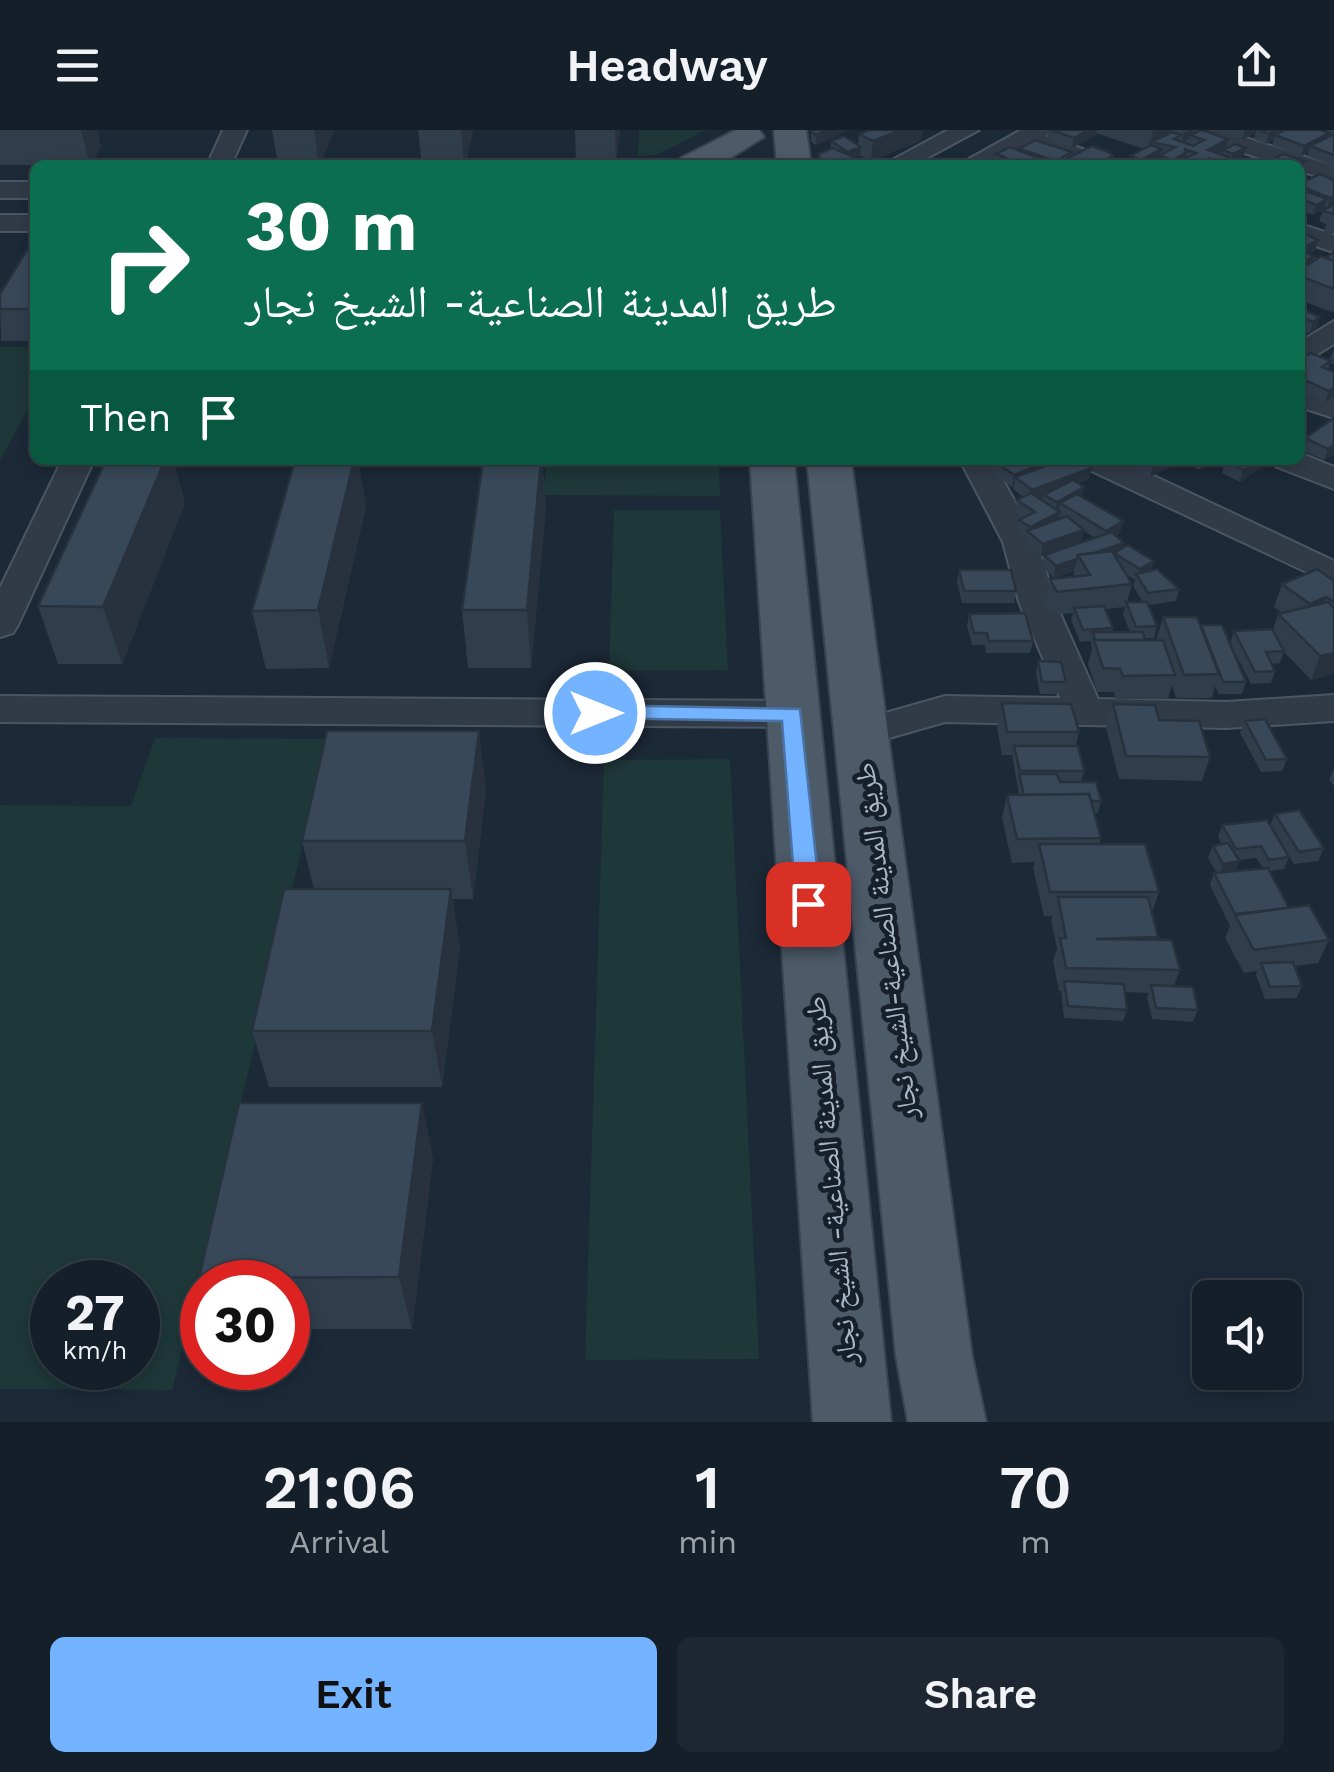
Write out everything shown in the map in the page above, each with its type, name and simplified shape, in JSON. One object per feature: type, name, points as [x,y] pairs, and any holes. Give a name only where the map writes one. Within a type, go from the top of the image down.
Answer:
[{"type":"main road","points":[[790,130],[793,160]]},
{"type":"main road","points":[[706,160],[749,144]]},
{"type":"main road","name":"طريق المدينة الصناعية- الشيخ نجار","points":[[772,465],[852,1422]]},
{"type":"main road","name":"طريق المدينة الصناعية-الشيخ نجار","points":[[830,465],[934,1356],[947,1422]]},
{"type":"street","points":[[221,160],[236,130]]},
{"type":"street","points":[[905,160],[967,130]]},
{"type":"street","points":[[1197,130],[1290,160]]},
{"type":"street","points":[[980,160],[1032,134],[1093,160]]},
{"type":"street","points":[[1305,165],[1334,174]]},
{"type":"street","points":[[0,190],[30,190]]},
{"type":"street","points":[[0,223],[30,223]]},
{"type":"street","points":[[1305,234],[1334,244]]},
{"type":"street","points":[[1305,350],[1328,322]]},
{"type":"street","points":[[1305,398],[1334,409]]},
{"type":"street","points":[[0,625],[76,465]]},
{"type":"street","points":[[979,465],[1020,542],[1037,602],[1085,712]]},
{"type":"street","points":[[1105,465],[1334,574]]},
{"type":"street","points":[[1300,465],[1334,479]]},
{"type":"street","points":[[861,733],[945,709],[1226,716],[1334,708]]},
{"type":"street","points":[[0,709],[793,714]]},
{"type":"green space","points":[[639,130],[706,130],[656,155],[638,156]]},
{"type":"green space","points":[[0,347],[30,347],[30,406],[0,460]]},
{"type":"green space","points":[[546,465],[719,465],[720,496],[543,495]]},
{"type":"green space","points":[[614,510],[720,510],[728,670],[609,671]]},
{"type":"green space","points":[[155,738],[328,739],[203,1260],[180,1260],[180,1357],[172,1390],[160,1390],[160,1260],[30,1260],[30,1389],[0,1389],[0,805],[131,806]]},
{"type":"green space","points":[[730,759],[759,1359],[585,1360],[604,760]]},
{"type":"building","points":[[901,130],[873,141],[859,134]]},
{"type":"building","points":[[1051,130],[1088,130],[1074,138]]},
{"type":"building","points":[[1202,130],[1228,139],[1208,150],[1229,157],[1183,160],[1196,153],[1184,149],[1187,152],[1173,160],[1163,160],[1166,158],[1159,156],[1175,147],[1151,142],[1172,132],[1181,135],[1174,139],[1193,146],[1204,140],[1190,135]]},
{"type":"building","points":[[1285,130],[1329,133],[1304,146],[1275,135]]},
{"type":"building","points":[[1334,134],[1334,155],[1310,146]]},
{"type":"building","points":[[844,136],[861,147],[848,152],[831,141]]},
{"type":"building","points":[[1035,140],[1072,152],[1053,160],[1019,149]]},
{"type":"building","points":[[1235,144],[1246,148],[1233,154],[1222,150]]},
{"type":"building","points":[[1151,145],[1162,149],[1141,160],[1130,156]]},
{"type":"building","points":[[1092,146],[1113,156],[1105,160],[1064,160]]},
{"type":"building","points":[[1010,147],[1044,160],[1011,160],[996,154]]},
{"type":"building","points":[[833,148],[856,158],[821,160],[818,154]]},
{"type":"building","points":[[1283,154],[1302,160],[1271,160]]},
{"type":"building","points":[[1320,174],[1334,180],[1334,196],[1305,188],[1305,182]]},
{"type":"building","points":[[1305,191],[1327,199],[1316,205],[1305,200]]},
{"type":"building","points":[[1305,234],[1318,240],[1305,246]]},
{"type":"building","points":[[30,245],[30,309],[0,309],[0,294]]},
{"type":"building","points":[[1321,256],[1334,261],[1334,289],[1305,278],[1305,267]]},
{"type":"building","points":[[1305,310],[1320,317],[1313,322],[1305,318]]},
{"type":"building","points":[[1311,353],[1331,361],[1322,367],[1334,372],[1334,388],[1329,391],[1305,380],[1305,356]]},
{"type":"building","points":[[1334,418],[1334,445],[1328,449],[1305,438]]},
{"type":"building","points":[[104,465],[163,465],[103,607],[38,606]]},
{"type":"building","points":[[294,465],[353,465],[318,610],[252,611]]},
{"type":"building","points":[[482,465],[541,465],[527,610],[462,610]]},
{"type":"building","points":[[1000,465],[1039,465],[1014,475]]},
{"type":"building","points":[[1048,465],[1092,468],[1032,490],[1015,477]]},
{"type":"building","points":[[1073,480],[1084,487],[1057,502],[1044,495]]},
{"type":"building","points":[[1031,493],[1060,512],[1030,527],[1019,520],[1035,512],[1017,500]]},
{"type":"building","points":[[1077,494],[1123,521],[1106,531],[1060,503]]},
{"type":"building","points":[[1067,516],[1084,530],[1043,544],[1027,531]]},
{"type":"building","points":[[1112,532],[1124,543],[1078,555],[1077,559],[1056,566],[1044,555]]},
{"type":"building","points":[[1128,545],[1154,561],[1140,569],[1114,553]]},
{"type":"building","points":[[1112,551],[1132,584],[1057,592],[1050,579],[1090,575],[1078,555]]},
{"type":"building","points":[[1157,569],[1179,589],[1148,593],[1136,574]]},
{"type":"building","points":[[1317,569],[1334,581],[1334,602],[1326,597],[1310,604],[1282,584]]},
{"type":"building","points":[[959,570],[1011,570],[1016,591],[964,591]]},
{"type":"building","points":[[1126,602],[1147,602],[1157,626],[1136,627]]},
{"type":"building","points":[[1328,602],[1334,608],[1334,653],[1320,656],[1278,614]]},
{"type":"building","points":[[1104,606],[1113,628],[1083,630],[1074,608]]},
{"type":"building","points":[[1025,613],[1033,641],[989,641],[987,633],[974,633],[969,614]]},
{"type":"building","points":[[1163,617],[1197,617],[1219,674],[1184,675]]},
{"type":"building","points":[[1201,625],[1222,625],[1246,682],[1223,682]]},
{"type":"building","points":[[1272,629],[1284,651],[1266,652],[1275,671],[1255,672],[1234,631]]},
{"type":"building","points":[[1093,632],[1143,632],[1145,640],[1095,640]]},
{"type":"building","points":[[1094,640],[1163,640],[1175,675],[1123,676],[1120,669],[1103,668]]},
{"type":"building","points":[[1038,661],[1061,662],[1066,682],[1042,682]]},
{"type":"building","points":[[1002,703],[1071,704],[1079,732],[1007,732]]},
{"type":"building","points":[[1113,704],[1155,705],[1159,720],[1199,721],[1210,757],[1126,756]]},
{"type":"building","points":[[1265,719],[1287,759],[1266,760],[1245,721]]},
{"type":"building","points":[[327,731],[479,731],[465,841],[302,841]]},
{"type":"building","points":[[1014,746],[1078,746],[1084,771],[1020,771]]},
{"type":"building","points":[[1019,774],[1057,774],[1060,782],[1096,782],[1101,801],[1091,801],[1089,794],[1024,795]]},
{"type":"building","points":[[1089,794],[1101,838],[1017,839],[1007,795]]},
{"type":"building","points":[[1299,810],[1324,848],[1299,852],[1275,814]]},
{"type":"building","points":[[1267,820],[1289,857],[1269,860],[1261,846],[1236,849],[1222,825]]},
{"type":"building","points":[[1228,843],[1240,861],[1223,864],[1213,846]]},
{"type":"building","points":[[1039,844],[1145,844],[1159,892],[1050,892]]},
{"type":"building","points":[[1268,868],[1289,908],[1235,914],[1214,873]]},
{"type":"building","points":[[284,889],[451,889],[432,1031],[252,1031]]},
{"type":"building","points":[[1058,897],[1148,897],[1158,937],[1096,939],[1172,940],[1180,970],[1066,968],[1060,938],[1066,938]]},
{"type":"building","points":[[1309,905],[1329,940],[1254,950],[1235,915]]},
{"type":"building","points":[[1293,962],[1302,986],[1270,987],[1261,963]]},
{"type":"building","points":[[1064,981],[1124,984],[1127,1010],[1068,1006]]},
{"type":"building","points":[[1151,985],[1193,987],[1198,1010],[1156,1008]]},
{"type":"building","points":[[239,1103],[422,1103],[399,1277],[310,1277],[310,1260],[203,1260]]},
{"type":"route","points":[[595,713],[793,714],[808,904]]}]
